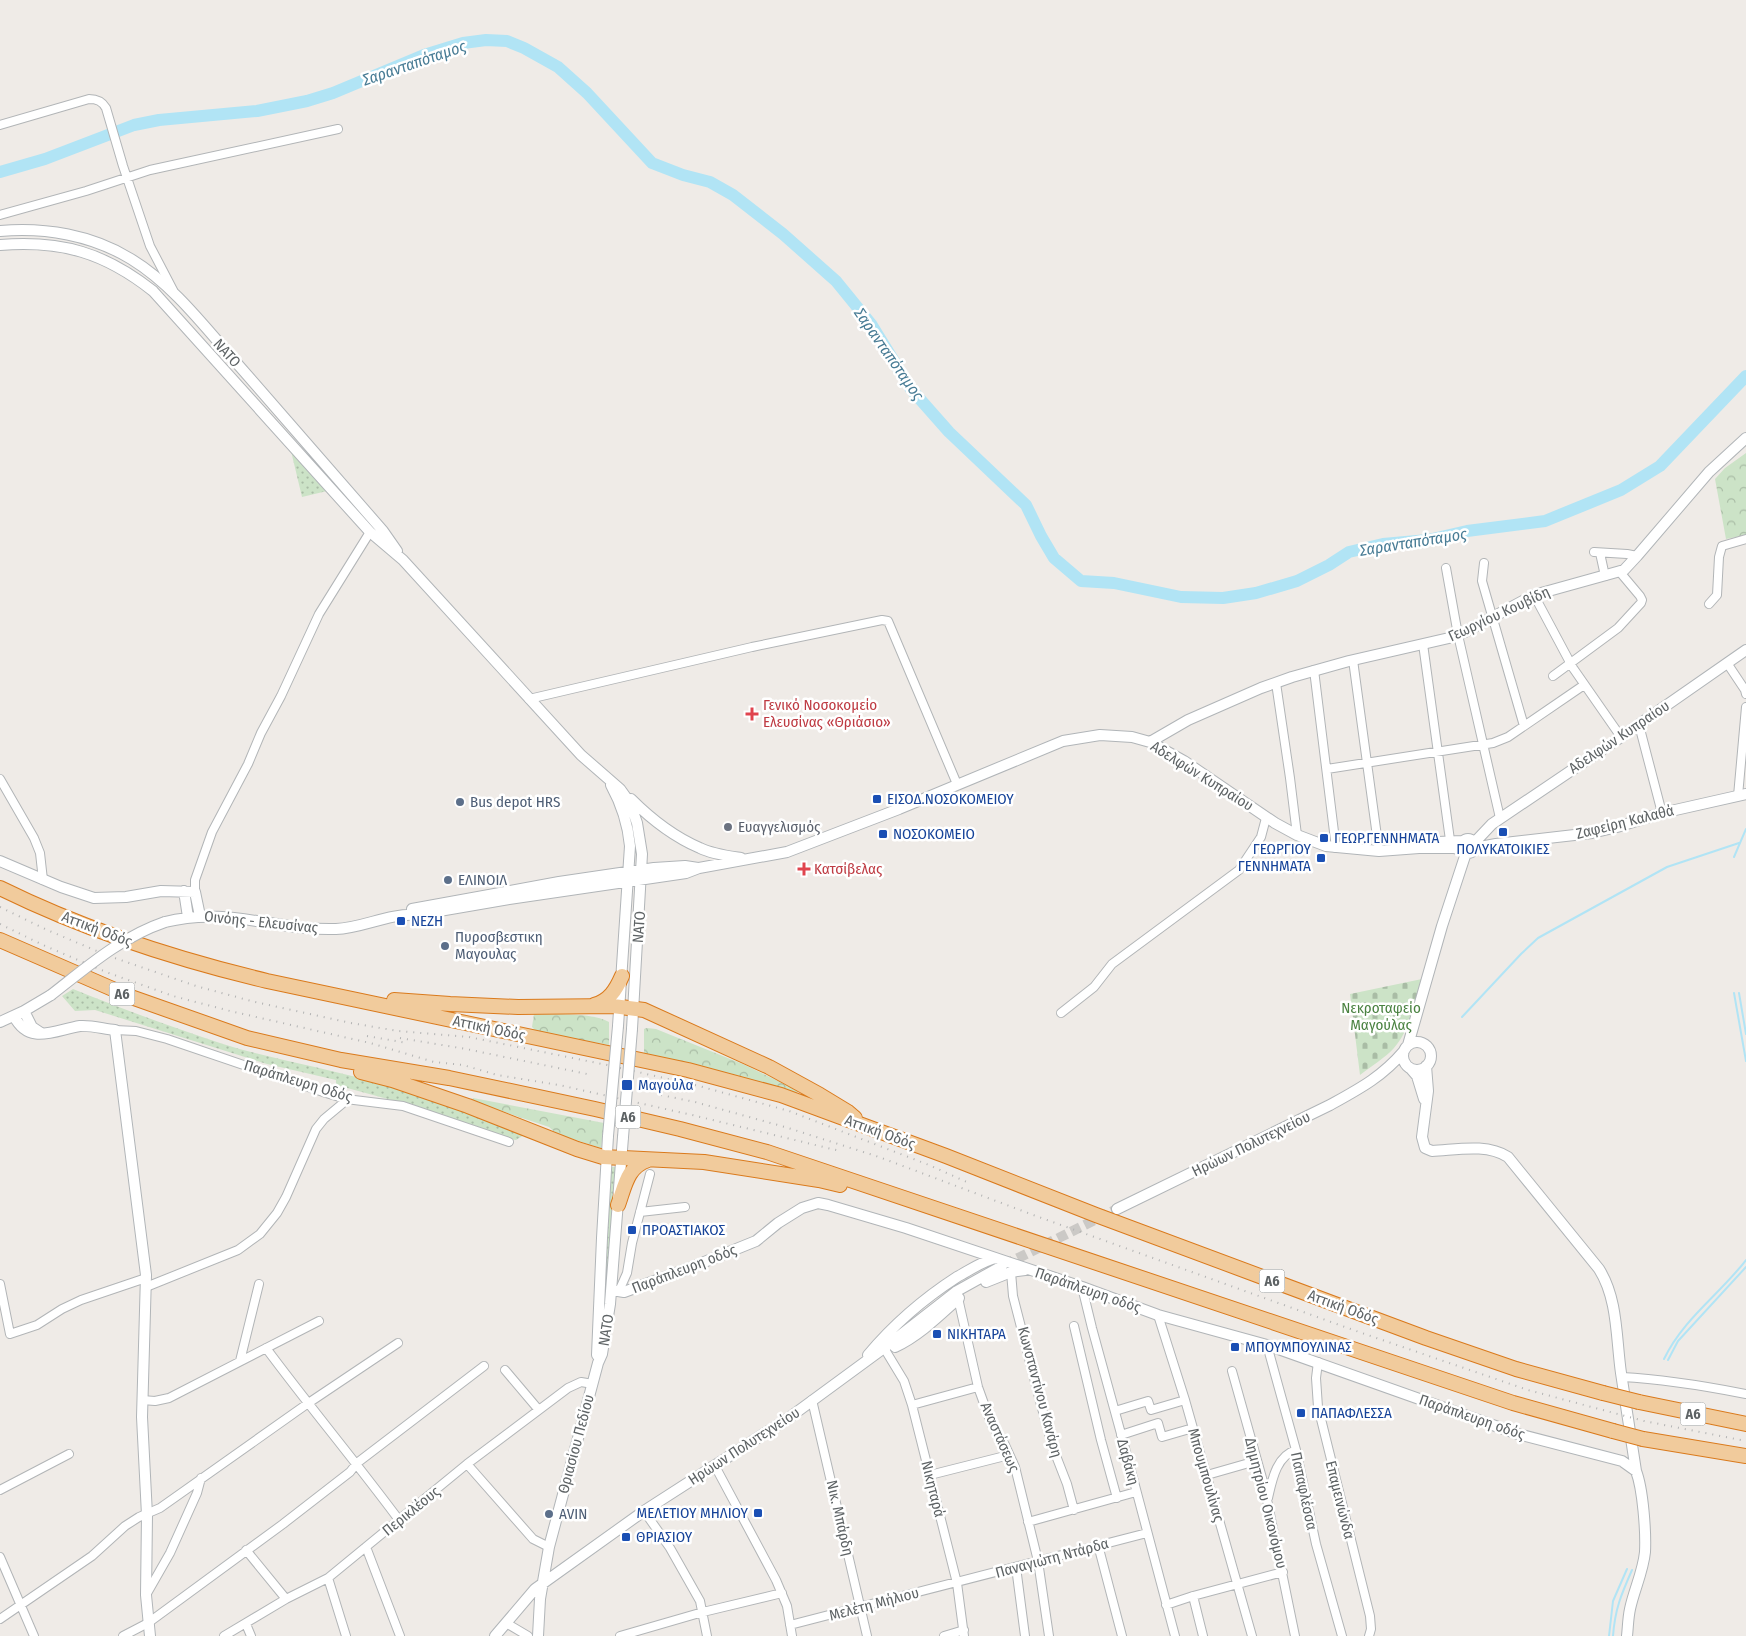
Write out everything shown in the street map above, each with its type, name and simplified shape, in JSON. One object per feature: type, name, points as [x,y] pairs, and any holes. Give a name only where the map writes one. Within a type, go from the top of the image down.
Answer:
[{"type":"highway","name":"Αττική Οδός","points":[[0,888],[94,929],[155,951],[205,966],[688,1070],[781,1096],[861,1124],[1122,1225],[1426,1338],[1516,1369],[1640,1402],[1746,1424]]},
{"type":"highway","name":"Α6","points":[[0,940],[131,998],[247,1038],[340,1060],[450,1078],[680,1128],[767,1152],[1504,1400],[1643,1438],[1746,1456]]},
{"type":"highway","points":[[590,1006],[600,1004],[610,996],[622,976]]},
{"type":"highway","points":[[305,989],[354,993],[399,1001],[518,1007],[590,1006],[627,1008],[648,1012],[769,1067],[848,1112],[861,1124]]},
{"type":"highway","points":[[340,1060],[359,1072],[392,1080],[468,1106],[577,1149],[606,1158],[675,1160],[735,1166],[819,1180],[873,1195],[909,1200]]},
{"type":"highway","points":[[618,1205],[629,1173],[640,1163],[649,1160]]},
{"type":"main road","name":"ΝΑΤΟ","points":[[0,231],[48,231],[89,240],[130,258],[162,282],[176,295],[383,531],[403,560]]},
{"type":"main road","name":"ΝΑΤΟ","points":[[0,245],[26,243],[66,247],[103,260],[139,280],[166,304],[370,532],[403,560],[581,755],[620,789],[630,803],[637,823],[642,854],[642,875],[627,1008],[618,1026],[606,1158],[597,1350],[598,1363]]},
{"type":"main road","name":"Γεωργίου Κουβίδη","points":[[1150,742],[1188,720],[1276,683],[1314,670],[1458,635],[1534,595],[1624,570],[1709,472],[1746,438]]},
{"type":"main road","name":"Αδελφών Κυπραίου","points":[[629,876],[685,866],[700,868],[787,852],[825,839],[1062,740],[1100,735],[1117,735],[1150,742],[1184,761],[1266,818],[1310,841],[1336,848],[1379,851],[1467,846],[1496,821],[1746,650]]},
{"type":"main road","name":"ΝΑΤΟ","points":[[598,1363],[602,1354],[616,1291],[618,1205],[632,1029],[622,976],[629,876],[630,846],[628,825],[614,791],[599,771]]},
{"type":"main road","points":[[620,789],[645,812],[676,835],[700,849],[750,859]]},
{"type":"main road","name":"Ζαφείρη Καλαθά","points":[[1467,846],[1480,847],[1592,833],[1662,813],[1742,795]]},
{"type":"main road","points":[[1496,821],[1496,844]]},
{"type":"main road","name":"Αδελφών Κυπραίου","points":[[1419,848],[1431,843],[1450,840],[1467,846]]},
{"type":"main road","name":"Ηρώων Πολυτεχνείου","points":[[1117,1209],[1330,1105],[1364,1087],[1383,1074],[1406,1048],[1467,846]]},
{"type":"main road","points":[[0,861],[42,880],[83,896],[94,898],[126,897],[161,891],[195,892],[200,916]]},
{"type":"main road","name":"Οινόης - Ελευσίνας","points":[[400,915],[416,915],[608,884],[629,876]]},
{"type":"main road","name":"Οινόης - Ελευσίνας","points":[[0,1022],[51,996],[135,933],[188,916],[249,919],[295,926],[337,929],[400,915],[415,908],[489,894],[629,876]]},
{"type":"main road","points":[[608,884],[621,889],[627,903]]},
{"type":"main road","points":[[184,891],[188,916]]},
{"type":"main road","name":"Ηρώων Πολυτεχνείου","points":[[1418,1009],[1415,1027],[1422,1043]]},
{"type":"main road","points":[[24,1011],[32,1027],[42,1034]]},
{"type":"main road","points":[[14,1016],[26,1031],[42,1034],[82,1026],[115,1030],[146,1283],[142,1400],[147,1514],[146,1595],[150,1636]]},
{"type":"main road","points":[[1410,1068],[1422,1069],[1429,1061],[1428,1048],[1422,1043],[1415,1042],[1406,1048],[1404,1062],[1417,1076],[1425,1107]]},
{"type":"main road","points":[[1426,1066],[1428,1080],[1422,1137],[1425,1148],[1432,1151],[1475,1148],[1502,1154],[1508,1158],[1606,1280],[1610,1293],[1637,1473],[1641,1484],[1645,1552],[1639,1583],[1630,1608],[1627,1636]]},
{"type":"main road","name":"Ηρώων Πολυτεχνείου","points":[[1383,1074],[1410,1068]]},
{"type":"main road","name":"Παράπλευρη οδός","points":[[616,1291],[624,1292],[670,1276],[756,1241],[793,1213],[811,1204],[818,1203],[855,1212],[976,1252],[1003,1266],[1028,1270],[1082,1287],[1158,1315],[1267,1345],[1518,1434],[1573,1450],[1622,1461],[1637,1473]]},
{"type":"main road","points":[[860,1365],[888,1331],[902,1318],[930,1296],[973,1267],[978,1257],[976,1252]]},
{"type":"main road","points":[[973,1267],[1003,1266],[1028,1270]]},
{"type":"main road","points":[[884,1348],[902,1344],[939,1316],[958,1298],[985,1282],[1003,1266]]},
{"type":"main road","name":"Ηρώων Πολυτεχνείου","points":[[495,1636],[527,1597],[543,1583],[644,1511],[715,1466],[812,1400],[884,1348],[957,1291],[1003,1266]]},
{"type":"main road","name":"Θριασίου Πεδίου","points":[[538,1636],[543,1583],[549,1547],[598,1363]]},
{"type":"main road","name":"Θριασίου Πεδίου","points":[[543,1583],[547,1598],[545,1636]]},
{"type":"street","points":[[0,125],[89,99],[99,101],[106,108],[150,246],[176,295]]},
{"type":"street","points":[[0,215],[128,179],[150,170],[338,129]]},
{"type":"street","points":[[195,892],[195,880],[212,832],[248,764],[261,733],[320,614],[370,532]]},
{"type":"street","points":[[1709,604],[1717,595],[1722,546],[1746,539]]},
{"type":"street","points":[[1605,576],[1597,552],[1637,556]]},
{"type":"street","points":[[1484,563],[1482,581],[1524,726]]},
{"type":"street","points":[[1446,568],[1458,635],[1483,745],[1496,821]]},
{"type":"street","points":[[1553,676],[1618,628],[1641,603],[1640,596],[1619,571]]},
{"type":"street","points":[[1534,595],[1584,685],[1621,737]]},
{"type":"street","points":[[529,698],[752,647],[882,620],[888,621],[957,784]]},
{"type":"street","points":[[1423,644],[1450,840]]},
{"type":"street","points":[[1353,660],[1379,851]]},
{"type":"street","points":[[1727,663],[1746,694]]},
{"type":"street","points":[[1314,670],[1336,848]]},
{"type":"street","points":[[1276,683],[1297,835]]},
{"type":"street","points":[[1327,769],[1483,745],[1508,737],[1584,685]]},
{"type":"street","points":[[1742,795],[1746,707]]},
{"type":"street","points":[[1639,725],[1662,813]]},
{"type":"street","points":[[0,779],[34,838],[40,853],[42,880]]},
{"type":"street","points":[[1061,1014],[1094,987],[1112,964],[1239,870],[1261,837],[1266,818]]},
{"type":"street","name":"Παράπλευρη Οδός","points":[[115,1030],[136,1031],[167,1039],[348,1099],[403,1106],[509,1142]]},
{"type":"street","points":[[0,1284],[10,1334],[37,1325],[62,1309],[81,1300],[146,1283],[238,1250],[260,1234],[277,1213],[316,1129],[324,1119],[348,1099]]},
{"type":"street","points":[[616,1291],[627,1273],[650,1174]]},
{"type":"street","points":[[640,1212],[685,1207]]},
{"type":"street","name":"Κωνσταντίνου Κανάρη","points":[[1003,1266],[1014,1296],[1053,1448],[1067,1484],[1074,1510]]},
{"type":"street","points":[[240,1361],[259,1284]]},
{"type":"street","name":"Δαβάκη","points":[[1082,1287],[1175,1636]]},
{"type":"street","name":"Αναστάσεως","points":[[958,1298],[978,1387],[991,1423],[1005,1445],[1015,1467],[1038,1561],[1049,1636]]},
{"type":"street","name":"Μπουμπουλίνας","points":[[1158,1315],[1207,1475],[1252,1636]]},
{"type":"street","points":[[142,1400],[155,1401],[169,1398],[319,1321]]},
{"type":"street","points":[[1074,1326],[1117,1498]]},
{"type":"street","points":[[0,1620],[92,1556],[125,1526],[139,1517],[160,1508],[307,1404],[398,1343]]},
{"type":"street","name":"Παπαφλέσσα","points":[[1267,1345],[1296,1450],[1316,1544],[1342,1636]]},
{"type":"street","points":[[266,1348],[307,1404],[357,1464],[399,1520]]},
{"type":"street","name":"Νικηταρά","points":[[884,1348],[904,1381],[912,1405],[957,1583],[964,1633]]},
{"type":"street","name":"Επαμεινώνδα","points":[[1318,1362],[1316,1392],[1318,1407],[1370,1616],[1367,1636]]},
{"type":"street","points":[[123,1636],[148,1623],[305,1507],[350,1472],[357,1464],[484,1366]]},
{"type":"street","points":[[505,1370],[538,1409]]},
{"type":"street","name":"Δημητρίου Οικονόμου","points":[[1232,1371],[1264,1485],[1295,1636]]},
{"type":"street","points":[[1622,1377],[1687,1383],[1746,1394]]},
{"type":"street","name":"Περικλέους","points":[[224,1636],[286,1599],[328,1578],[467,1464],[538,1409],[575,1384],[581,1382],[593,1384]]},
{"type":"street","points":[[912,1405],[978,1387]]},
{"type":"street","name":"Νικ. Μπάρδη","points":[[812,1400],[866,1636]]},
{"type":"street","points":[[1115,1411],[1148,1401],[1151,1410],[1185,1400]]},
{"type":"street","points":[[1120,1435],[1158,1423],[1162,1437],[1193,1428]]},
{"type":"street","points":[[1266,1502],[1278,1464],[1296,1450]]},
{"type":"street","points":[[0,1490],[69,1454]]},
{"type":"street","points":[[930,1475],[1009,1455]]},
{"type":"street","points":[[1207,1475],[1256,1461]]},
{"type":"street","points":[[467,1464],[533,1539],[549,1547]]},
{"type":"street","points":[[715,1466],[782,1593],[787,1606],[792,1636]]},
{"type":"street","points":[[146,1595],[170,1553],[197,1493],[201,1478]]},
{"type":"street","points":[[1028,1522],[1136,1492]]},
{"type":"street","points":[[644,1511],[670,1548],[700,1601],[707,1636]]},
{"type":"street","name":"Παναγιώτη Ντάρδα","points":[[957,1583],[1147,1533]]},
{"type":"street","points":[[1098,1545],[1122,1636]]},
{"type":"street","points":[[366,1547],[400,1636]]},
{"type":"street","points":[[246,1550],[286,1599]]},
{"type":"street","points":[[0,1557],[34,1636]]},
{"type":"street","points":[[1016,1567],[1025,1636]]},
{"type":"street","points":[[1166,1605],[1192,1596],[1283,1572]]},
{"type":"street","points":[[328,1578],[346,1636]]},
{"type":"street","name":"Μελέτη Μήλιου","points":[[790,1626],[957,1583]]},
{"type":"street","points":[[620,1636],[703,1612],[782,1593]]},
{"type":"street","points":[[1192,1596],[1203,1636]]},
{"type":"street","points":[[506,1623],[528,1636]]},
{"type":"street","points":[[246,1624],[251,1636]]},
{"type":"street","points":[[944,1636],[964,1633]]},
{"type":"green space","points":[[291,451],[327,491],[302,497]]},
{"type":"green space","points":[[1746,453],[1746,535],[1726,539],[1715,479],[1725,468]]},
{"type":"green space","name":"Νεκροταφείο Μαγούλας","points":[[1422,979],[1411,1015],[1400,1041],[1386,1055],[1360,1075],[1350,994]]},
{"type":"green space","points":[[73,989],[147,1018],[223,1044],[378,1083],[524,1135],[516,1140],[509,1139],[421,1108],[336,1085],[336,1080],[267,1064],[95,1010],[75,1011],[62,996]]},
{"type":"green space","points":[[534,1014],[583,1015],[602,1019],[609,1022],[609,1045],[537,1032],[532,1027]]},
{"type":"green space","points":[[644,1029],[656,1029],[745,1065],[798,1091],[796,1095],[644,1054]]},
{"type":"green space","points":[[473,1098],[604,1123],[601,1148],[557,1134],[549,1127],[472,1101]]},
{"type":"green space","points":[[611,1167],[616,1167],[608,1296],[603,1295]]},
{"type":"waterway","name":"Σαρανταπόταμος","points":[[0,172],[45,159],[134,125],[159,120],[257,111],[307,101],[333,93],[424,55],[463,43],[486,40],[507,41],[558,67],[587,93],[652,163],[683,175],[710,182],[733,195],[783,234],[836,281],[871,324],[911,389],[949,432],[1026,505],[1054,558],[1081,581],[1114,583],[1181,597],[1223,598],[1256,593],[1297,581],[1329,565],[1349,552],[1383,544],[1428,540],[1467,531],[1545,521],[1621,490],[1660,466],[1746,376]]},
{"type":"waterway","points":[[1734,857],[1746,829]]},
{"type":"waterway","points":[[1462,1017],[1538,938],[1667,867],[1739,843]]},
{"type":"waterway","points":[[1734,993],[1746,1061]]},
{"type":"waterway","points":[[1739,993],[1746,1034]]},
{"type":"waterway","points":[[1664,1359],[1681,1331],[1746,1260]]},
{"type":"waterway","points":[[1668,1360],[1678,1341],[1746,1267]]},
{"type":"waterway","points":[[1609,1636],[1613,1601],[1627,1569]]},
{"type":"waterway","points":[[1613,1636],[1619,1602],[1632,1570]]},
{"type":"tunnel","points":[[1004,1265],[1117,1209]]},
{"type":"railway","points":[[0,907],[106,955],[196,986],[255,1002],[351,1023],[398,1031],[469,1037],[699,1086],[789,1111],[929,1165],[969,1183]]},
{"type":"railway","points":[[0,924],[106,972],[173,996],[370,1043],[434,1062],[463,1065],[497,1075],[559,1085],[840,1151]]},
{"type":"railway","points":[[367,1036],[407,1043]]},
{"type":"railway","points":[[400,1038],[466,1049],[592,1075]]},
{"type":"railway","points":[[661,1095],[695,1102],[785,1127],[879,1157],[1036,1216],[1359,1332],[1528,1390],[1644,1421],[1746,1441]]},
{"type":"place","name":"Γενικό Νοσοκομείο Ελευσίνας «Θριάσιο»","points":[[752,714]]},
{"type":"place","name":"ΕΙΣΟΔ.ΝΟΣΟΚΟΜΕΙΟΥ","points":[[877,799]]},
{"type":"place","name":"Bus depot HRS","points":[[460,802]]},
{"type":"place","name":"Ευαγγελισμός","points":[[728,827]]},
{"type":"place","name":"ΠΟΛΥΚΑΤΟΙΚΙΕΣ","points":[[1503,832]]},
{"type":"place","name":"ΝΟΣΟΚΟΜΕΙΟ","points":[[883,834]]},
{"type":"place","name":"ΓΕΩΡ.ΓΕΝΝΗΜΑΤΑ","points":[[1324,838]]},
{"type":"place","name":"ΓΕΩΡΓΙΟΥ ΓΕΝΝΗΜΑΤΑ","points":[[1321,858]]},
{"type":"place","name":"Κατσίβελας","points":[[804,869]]},
{"type":"place","name":"ΕΛΙΝΟΙΛ","points":[[448,880]]},
{"type":"place","name":"ΝΕΖΗ","points":[[401,921]]},
{"type":"place","name":"Πυροσβεστικη Μαγουλας","points":[[445,946]]},
{"type":"place","name":"Μαγούλα","points":[[627,1085]]},
{"type":"place","name":"ΠΡΟΑΣΤΙΑΚΟΣ","points":[[632,1230]]},
{"type":"place","name":"ΝΙΚΗΤΑΡΑ","points":[[937,1334]]},
{"type":"place","name":"ΜΠΟΥΜΠΟΥΛΙΝΑΣ","points":[[1235,1347]]},
{"type":"place","name":"ΠΑΠΑΦΛΕΣΣΑ","points":[[1301,1413]]},
{"type":"place","name":"ΜΕΛΕΤΙΟΥ ΜΗΛΙΟΥ","points":[[758,1513]]},
{"type":"place","name":"AVIN","points":[[549,1514]]},
{"type":"place","name":"ΘΡΙΑΣΙΟΥ","points":[[626,1537]]}]
